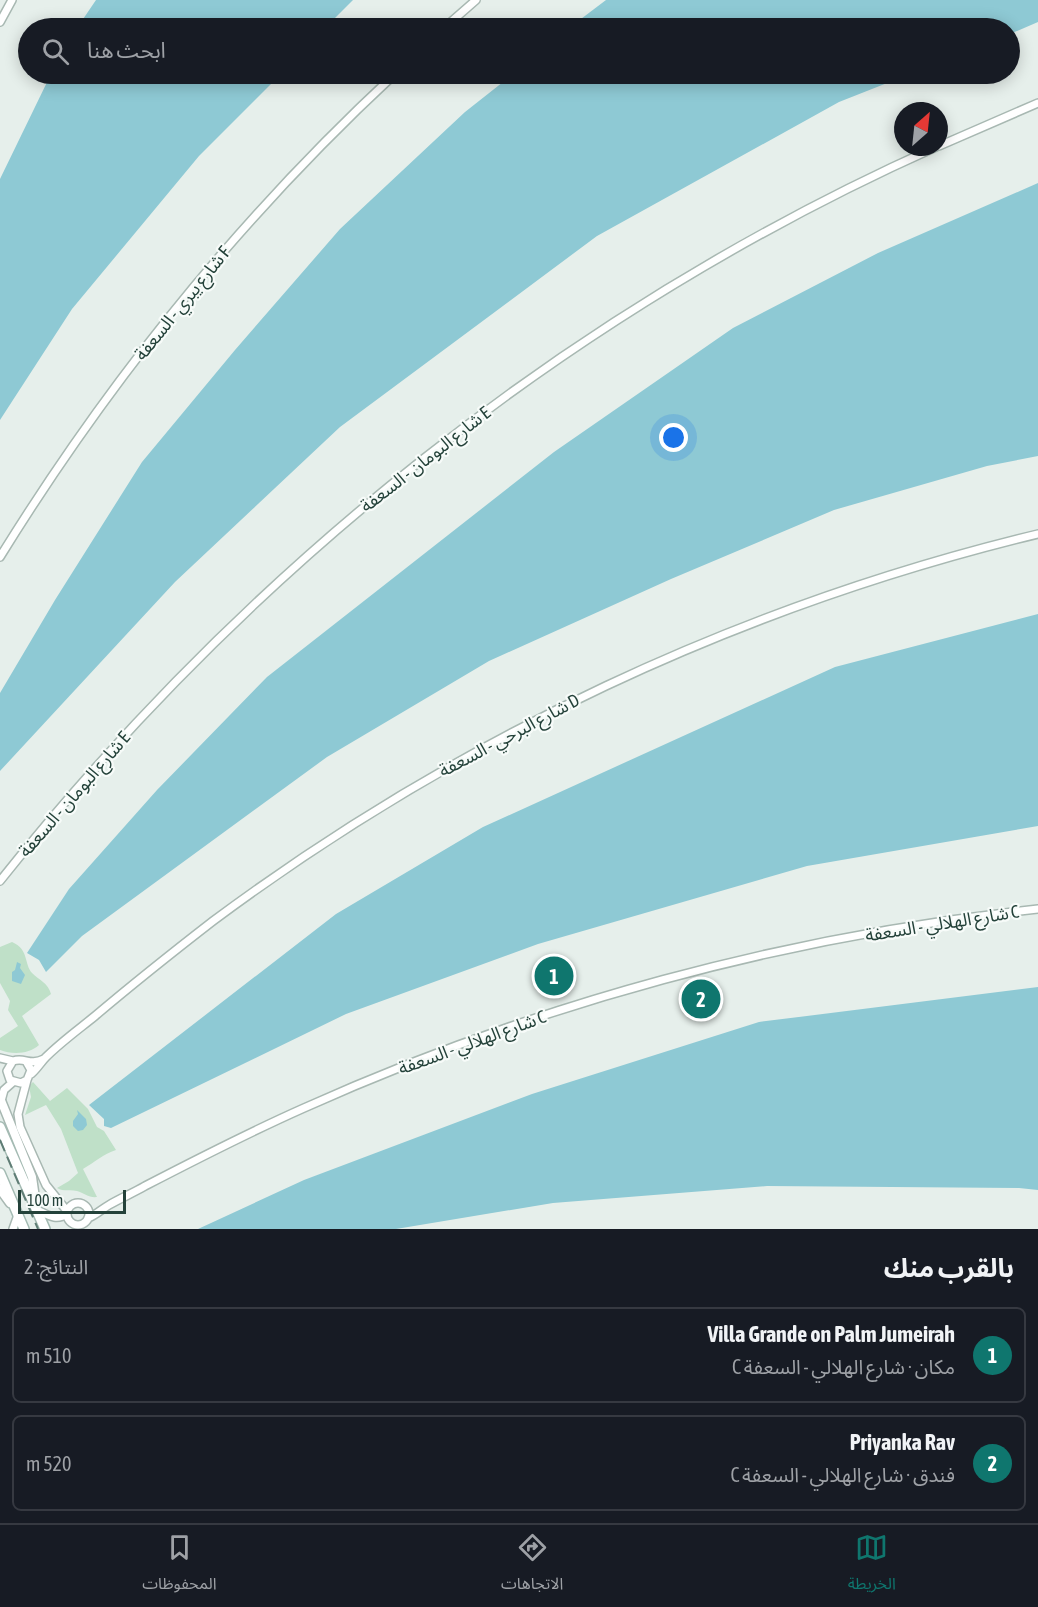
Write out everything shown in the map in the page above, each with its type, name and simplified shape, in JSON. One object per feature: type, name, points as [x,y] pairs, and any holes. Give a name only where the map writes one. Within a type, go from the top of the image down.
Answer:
[{"type":"main road","points":[[0,1126],[45,1229]]},
{"type":"main road","points":[[0,1173],[24,1229]]},
{"type":"street","points":[[0,22],[12,0]]},
{"type":"street","points":[[455,18],[476,0]]},
{"type":"street","name":"شارع يبري - السعفة F","points":[[0,556],[85,429],[174,310],[300,168],[384,84]]},
{"type":"street","name":"شارع البومان - السعفة E","points":[[948,141],[1038,103]]},
{"type":"street","name":"شارع البومان - السعفة E","points":[[0,880],[89,774],[197,659],[312,551],[433,451],[561,358],[685,279],[804,212],[917,156]]},
{"type":"street","name":"شارع البرحي - السعفة D","points":[[29,1077],[44,1059],[177,949],[285,869],[398,797],[514,731],[634,672],[758,620],[885,576],[1038,534]]},
{"type":"street","name":"شارع الهلالي - السعفة C","points":[[87,1219],[209,1153],[324,1099],[432,1055],[552,1013],[674,977],[808,945],[913,926],[1038,909]]},
{"type":"street","points":[[21,1102],[21,1090],[5,1072],[0,1059],[13,1061],[20,1059],[27,1063],[29,1077],[18,1114],[20,1127],[46,1185],[67,1213],[70,1221],[77,1226]]},
{"type":"street","name":"شارع البرحي - السعفة D","points":[[27,1063],[44,1059]]},
{"type":"street","points":[[5,1072],[13,1061]]},
{"type":"street","points":[[29,1077],[4,1090],[1,1100],[32,1177],[36,1209],[57,1218],[67,1213],[73,1204]]},
{"type":"street","points":[[0,1189],[17,1213],[13,1229]]},
{"type":"street","points":[[54,1196],[73,1204],[79,1203],[95,1208],[106,1207]]},
{"type":"street","points":[[85,1205],[89,1213],[85,1229]]},
{"type":"street","points":[[66,1228],[77,1226],[87,1219]]},
{"type":"green space","points":[[12,942],[24,953],[32,973],[46,984],[51,994],[22,1016],[39,1045],[21,1053],[0,1050],[0,1038],[18,1026],[8,1010],[10,1001],[0,983],[0,947]]},
{"type":"green space","points":[[33,1082],[50,1101],[67,1088],[88,1109],[97,1127],[104,1131],[116,1150],[83,1169],[97,1197],[57,1188],[78,1173],[61,1129],[46,1105],[25,1115],[31,1097],[29,1086]]},
{"type":"water","points":[[96,0],[353,0],[335,18],[84,18]]},
{"type":"water","points":[[606,0],[1038,0],[1038,22],[1020,30],[1020,18],[582,18]]},
{"type":"water","points":[[46,84],[271,84],[199,156],[72,309],[0,420],[0,179]]},
{"type":"water","points":[[500,84],[885,84],[839,102],[597,236],[340,427],[175,582],[0,771],[0,693],[55,600],[142,462],[340,229],[465,112]]},
{"type":"water","points":[[1038,183],[1038,456],[987,466],[834,510],[671,579],[489,661],[327,757],[82,936],[46,972],[39,960],[27,953],[69,889],[157,790],[267,677],[554,452],[733,328],[878,253]]},
{"type":"water","points":[[1038,614],[1038,826],[807,866],[538,944],[346,1014],[111,1128],[104,1126],[104,1119],[89,1105],[336,914],[483,827],[835,667]]},
{"type":"water","points":[[17,962],[21,964],[20,968],[25,975],[21,984],[12,981],[12,972]]},
{"type":"water","points":[[1038,987],[1038,1190],[767,1186],[553,1203],[396,1229],[198,1229],[304,1180],[532,1094],[759,1022]]},
{"type":"water","points":[[77,1110],[86,1119],[87,1125],[83,1130],[78,1131],[73,1126],[73,1121],[78,1114]]},
{"type":"railway","points":[[0,1140],[38,1229]]},
{"type":"place","name":"Villa Grande on Palm Jumeirah","points":[[554,976]]},
{"type":"place","name":"Priyanka Rav","points":[[701,999]]}]
